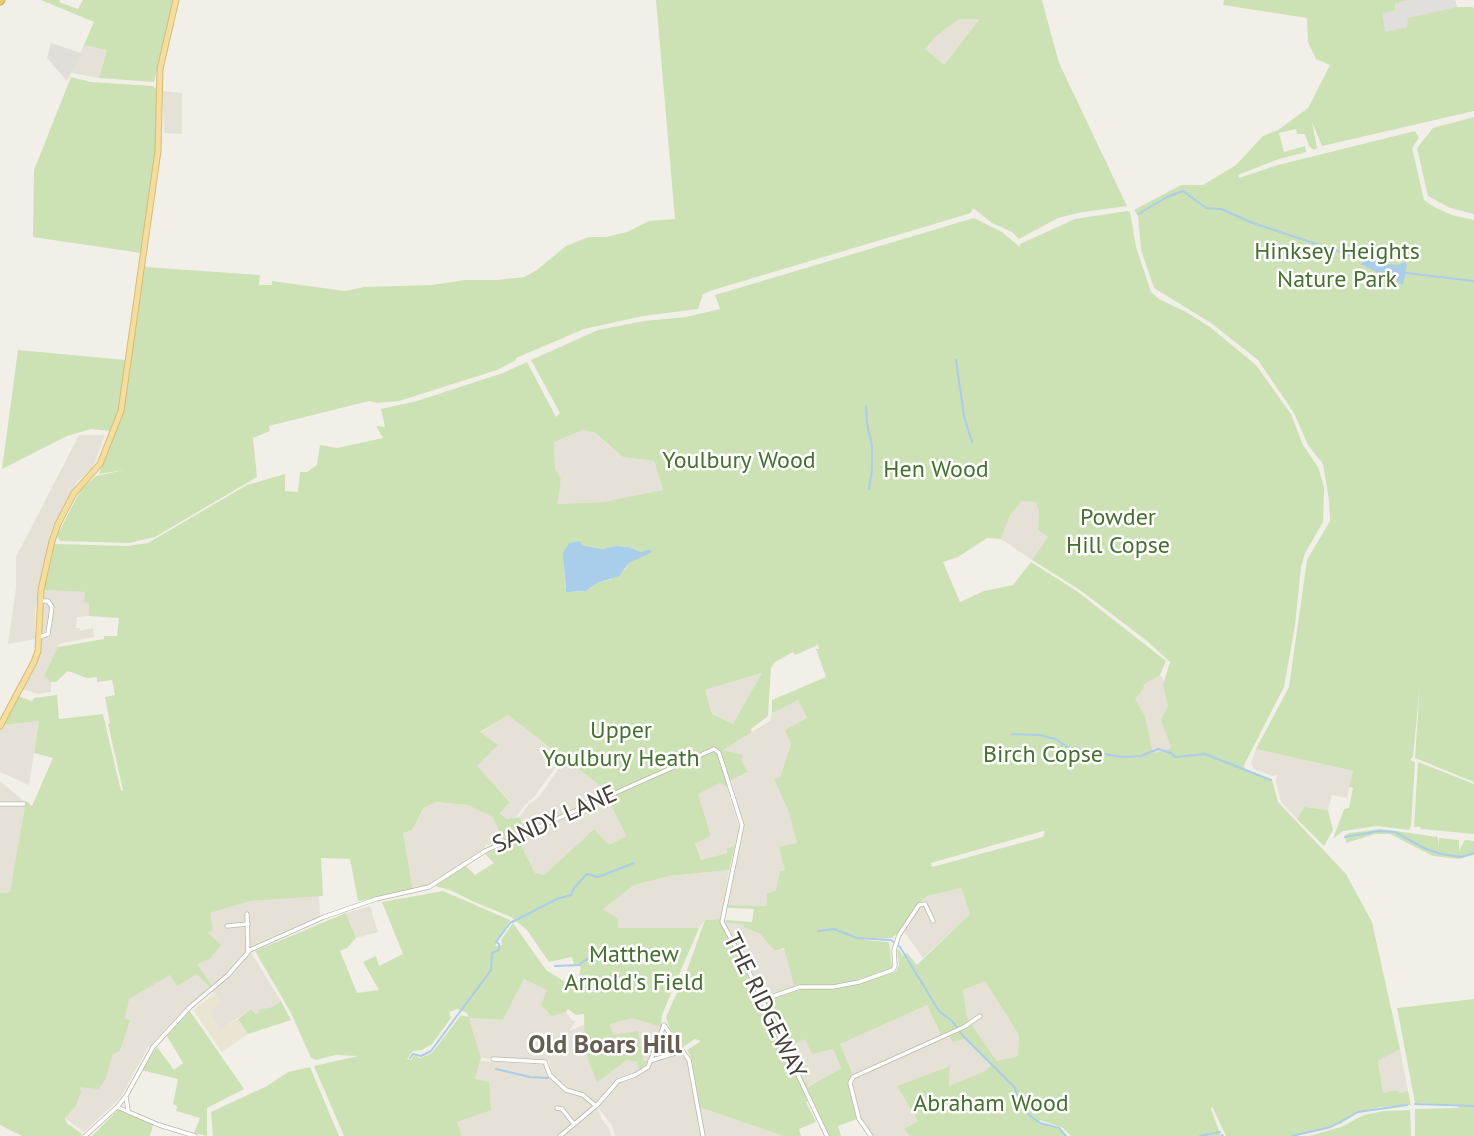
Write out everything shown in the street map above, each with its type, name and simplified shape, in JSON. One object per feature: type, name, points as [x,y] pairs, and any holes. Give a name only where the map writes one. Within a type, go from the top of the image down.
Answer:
[{"type":"main road","points":[[0,726],[34,662],[39,637],[40,601],[58,524],[74,493],[100,464],[121,411],[158,151],[160,69],[176,0]]},
{"type":"street","points":[[39,637],[48,634],[52,607],[48,601],[40,601]]},
{"type":"street","name":"SANDY LANE","points":[[248,952],[324,917],[435,884],[485,851],[714,749],[718,750]]},
{"type":"street","name":"THE RIDGEWAY","points":[[718,750],[742,825],[722,922],[827,1136]]},
{"type":"street","points":[[0,804],[23,804]]},
{"type":"street","points":[[762,1000],[800,987],[833,987],[859,982],[893,970],[894,950],[919,905],[925,904],[933,921]]},
{"type":"street","points":[[85,1136],[126,1096],[153,1046],[190,1007],[228,975],[248,952],[247,914]]},
{"type":"street","points":[[227,926],[248,924]]},
{"type":"street","points":[[871,1136],[859,1119],[850,1083],[853,1077],[964,1027],[980,1016]]},
{"type":"street","points":[[560,1136],[596,1105],[618,1081],[639,1073],[648,1066],[663,1024],[689,1060],[703,1136]]},
{"type":"street","points":[[650,1061],[681,1051]]},
{"type":"street","points":[[493,1059],[547,1063],[550,1075],[566,1090],[583,1095],[596,1105]]},
{"type":"street","points":[[126,1096],[128,1111]]},
{"type":"street","points":[[117,1107],[159,1125],[195,1136]]},
{"type":"street","points":[[557,1108],[562,1109],[574,1124]]},
{"type":"shaded area","points":[[1409,0],[1455,0],[1457,7],[1408,18],[1407,27],[1385,32],[1382,13],[1395,11],[1395,3]]},
{"type":"shaded area","points":[[979,18],[944,65],[924,50],[935,37],[959,19]]},
{"type":"shaded area","points":[[51,43],[81,53],[67,81],[47,58]]},
{"type":"shaded area","points":[[84,45],[107,50],[99,78],[71,73]]},
{"type":"shaded area","points":[[163,91],[182,93],[182,134],[164,133]]},
{"type":"shaded area","points":[[583,430],[594,433],[623,457],[654,461],[663,491],[603,502],[556,504],[561,479],[555,468],[554,442]]},
{"type":"shaded area","points":[[79,435],[105,435],[93,467],[77,482],[50,533],[35,610],[35,639],[8,644],[16,588],[16,557]]},
{"type":"shaded area","points":[[1022,501],[1036,502],[1039,514],[1038,530],[1048,537],[1032,560],[1001,539],[1010,515]]},
{"type":"shaded area","points":[[44,590],[85,592],[89,602],[89,616],[77,617],[76,628],[80,628],[80,631],[93,628],[94,637],[59,644],[44,676],[51,682],[51,692],[38,694],[22,689],[39,651],[40,609]]},
{"type":"shaded area","points":[[763,673],[733,724],[712,714],[705,690]]},
{"type":"shaded area","points":[[1160,675],[1163,678],[1168,706],[1162,720],[1171,747],[1153,754],[1145,716],[1134,699],[1144,688],[1142,685]]},
{"type":"shaded area","points":[[798,699],[807,718],[791,743],[780,777],[774,779],[789,813],[797,843],[785,870],[780,871],[776,890],[767,906],[728,905],[744,827],[731,780],[747,773],[722,750],[770,721],[772,713]]},
{"type":"shaded area","points":[[508,715],[564,756],[515,818],[507,819],[500,812],[510,801],[476,766],[497,745],[480,733]]},
{"type":"shaded area","points":[[39,721],[29,785],[0,772],[0,729],[3,725]]},
{"type":"shaded area","points":[[1256,749],[1353,771],[1347,798],[1332,795],[1328,810],[1304,807],[1297,819],[1281,802],[1277,775],[1272,776],[1254,769],[1251,763]]},
{"type":"shaded area","points":[[566,758],[610,793],[527,830],[519,817],[529,804],[539,797]]},
{"type":"shaded area","points":[[0,781],[26,803],[10,892],[0,893]]},
{"type":"shaded area","points":[[720,783],[727,787],[739,827],[735,846],[727,848],[727,853],[701,860],[695,844],[711,836],[698,794]]},
{"type":"shaded area","points":[[608,799],[626,836],[609,845],[594,829],[544,875],[535,873],[518,839]]},
{"type":"shaded area","points":[[435,802],[468,805],[493,816],[503,840],[491,846],[486,844],[484,849],[435,883],[413,890],[403,833],[412,830],[425,808]]},
{"type":"shaded area","points":[[729,870],[721,919],[705,920],[699,928],[617,928],[602,909],[634,885],[670,876]]},
{"type":"shaded area","points":[[961,888],[970,914],[923,958],[902,929],[915,906],[929,896]]},
{"type":"shaded area","points":[[319,895],[320,916],[249,949],[281,1001],[272,1007],[259,1010],[260,1013],[256,1014],[251,1009],[220,1030],[210,1011],[221,1002],[215,993],[208,990],[187,1006],[147,1049],[121,1097],[84,1132],[65,1118],[76,1106],[78,1086],[99,1085],[106,1077],[113,1054],[120,1051],[129,1021],[125,1020],[128,999],[170,975],[197,973],[209,988],[197,964],[210,913],[251,901]]},
{"type":"shaded area","points":[[370,906],[378,932],[356,938],[346,913]]},
{"type":"shaded area","points":[[725,923],[744,924],[760,934],[775,951],[831,941],[832,985],[794,985],[764,997]]},
{"type":"shaded area","points":[[524,979],[548,990],[552,1015],[566,1012],[576,1021],[569,1031],[586,1024],[585,1052],[597,1081],[627,1060],[637,1062],[642,1073],[650,1068],[653,1061],[681,1052],[687,1061],[701,1136],[615,1136],[612,1125],[596,1105],[583,1094],[572,1093],[552,1074],[549,1061],[481,1058],[469,1018],[503,1020]]},
{"type":"shaded area","points":[[985,980],[1019,1035],[1018,1056],[997,1061],[967,1018],[963,990]]},
{"type":"shaded area","points":[[215,993],[222,1002],[210,1011],[220,1029],[238,1019],[248,1034],[222,1052],[193,1010]]},
{"type":"shaded area","points":[[927,1005],[941,1035],[853,1075],[839,1044]]},
{"type":"shaded area","points":[[632,1018],[661,1027],[648,1062],[612,1036],[610,1023]]},
{"type":"shaded area","points":[[949,1035],[964,1039],[992,1065],[985,1071],[949,1087],[950,1066],[898,1086],[918,1121],[904,1129],[910,1136],[873,1136],[861,1119],[852,1084],[855,1078]]},
{"type":"shaded area","points":[[805,1038],[833,1049],[841,1068],[807,1087],[786,1047]]},
{"type":"shaded area","points":[[1400,1049],[1408,1091],[1400,1093],[1397,1090],[1383,1094],[1378,1061]]},
{"type":"shaded area","points":[[480,1061],[546,1065],[550,1076],[564,1091],[582,1096],[594,1105],[558,1136],[462,1136],[457,1122],[491,1109],[475,1079]]},
{"type":"shaded area","points":[[597,1107],[611,1136],[563,1136]]},
{"type":"shaded area","points":[[699,1107],[783,1136],[705,1136]]},
{"type":"green space","points":[[41,0],[60,0],[59,2],[78,9],[83,0],[173,0],[154,82],[99,78],[107,50],[84,45],[94,22]]},
{"type":"green space","points":[[656,0],[1042,0],[1059,63],[1127,206],[1058,218],[1019,239],[973,208],[971,213],[713,290],[703,294],[698,309],[643,316],[584,329],[516,358],[497,370],[399,401],[369,401],[269,426],[270,431],[253,438],[257,477],[155,537],[129,543],[60,541],[57,536],[81,489],[96,476],[124,470],[99,474],[123,412],[145,267],[260,275],[259,285],[272,285],[272,281],[345,291],[364,287],[496,280],[524,277],[566,246],[589,237],[606,237],[627,232],[649,221],[675,219]],"holes":[[[959,19],[979,19],[944,65],[925,49],[935,37]]]},
{"type":"green space","name":"Hinksey Heights Nature Park","points":[[1224,0],[1455,0],[1457,7],[1474,9],[1474,111],[1322,146],[1312,122],[1317,148],[1314,150],[1309,146],[1305,134],[1297,134],[1296,129],[1279,133],[1284,152],[1305,146],[1306,152],[1238,175],[1239,178],[1278,165],[1415,131],[1419,138],[1412,148],[1424,200],[1452,215],[1474,220],[1474,782],[1415,758],[1420,684],[1413,757],[1410,760],[1415,762],[1409,830],[1377,826],[1343,831],[1333,839],[1344,809],[1349,808],[1353,788],[1349,787],[1353,771],[1256,749],[1289,687],[1307,560],[1330,521],[1323,464],[1308,445],[1294,413],[1258,360],[1211,323],[1154,288],[1141,250],[1138,216],[1134,210],[1181,185],[1203,185],[1236,165],[1263,136],[1278,130],[1308,108],[1330,65],[1316,59],[1308,42],[1307,18],[1223,5]]},
{"type":"green space","points":[[71,77],[91,82],[153,86],[156,89],[156,148],[141,253],[33,237],[34,170]]},
{"type":"green space","points":[[1474,117],[1474,214],[1450,208],[1428,196],[1417,148],[1433,128]]},
{"type":"green space","points":[[1130,212],[1136,247],[1151,292],[1210,327],[1256,365],[1291,414],[1303,445],[1318,467],[1324,487],[1323,522],[1305,553],[1301,567],[1295,625],[1284,687],[1244,765],[1245,770],[1272,780],[1278,802],[1346,874],[1372,922],[1400,1049],[1378,1061],[1383,1093],[1408,1091],[1411,1105],[1358,1112],[1341,1124],[1289,1136],[1226,1136],[1212,1106],[1221,1136],[1071,1136],[1063,1128],[1040,1120],[1037,1123],[1061,1130],[1066,1136],[910,1136],[904,1129],[918,1121],[897,1086],[950,1066],[949,1086],[985,1071],[992,1065],[964,1039],[953,1042],[947,1032],[941,1035],[927,1005],[840,1044],[853,1075],[849,1085],[857,1119],[838,1126],[841,1136],[829,1136],[811,1100],[806,1102],[816,1122],[799,1129],[801,1136],[783,1136],[699,1107],[687,1050],[701,1041],[695,1039],[683,1047],[669,1027],[666,1017],[705,920],[720,919],[761,1001],[764,997],[794,985],[784,948],[775,951],[760,934],[744,927],[744,924],[725,923],[726,920],[752,922],[754,909],[728,908],[728,905],[767,906],[767,894],[776,890],[780,871],[785,870],[779,847],[797,843],[789,813],[774,779],[780,777],[791,744],[785,730],[807,718],[798,700],[772,713],[772,700],[826,677],[816,649],[819,649],[818,645],[795,655],[793,652],[775,662],[771,668],[768,716],[751,729],[752,732],[723,750],[743,755],[741,761],[748,772],[731,780],[727,787],[720,783],[698,794],[711,836],[695,844],[701,860],[727,853],[727,848],[735,846],[729,870],[670,876],[634,885],[603,909],[618,919],[618,928],[699,928],[662,1015],[661,1027],[632,1018],[610,1024],[613,1035],[638,1031],[644,1060],[648,1062],[640,1070],[637,1062],[627,1060],[597,1082],[585,1052],[584,1014],[576,1015],[568,1009],[552,1016],[541,1005],[547,990],[524,979],[503,1020],[469,1018],[481,1058],[475,1079],[489,1082],[491,1110],[457,1122],[462,1136],[344,1136],[314,1066],[358,1056],[335,1055],[316,1060],[311,1058],[291,1013],[255,951],[346,913],[356,938],[340,951],[357,993],[379,990],[363,962],[376,956],[379,966],[403,954],[382,902],[443,891],[510,920],[495,946],[502,945],[501,940],[513,923],[546,970],[575,988],[577,984],[581,967],[574,964],[572,957],[549,962],[527,930],[511,917],[435,886],[466,866],[475,875],[494,863],[485,854],[505,845],[493,817],[468,805],[436,802],[424,808],[412,830],[403,833],[413,890],[358,901],[350,859],[321,858],[323,896],[251,901],[210,913],[213,930],[207,932],[221,945],[210,959],[197,964],[212,986],[210,988],[197,974],[177,986],[170,975],[129,999],[125,1019],[130,1020],[120,1051],[113,1054],[106,1078],[99,1089],[79,1087],[81,1092],[76,1106],[65,1118],[81,1136],[22,1136],[0,1125],[0,893],[10,892],[26,801],[32,806],[53,758],[34,753],[39,721],[3,725],[18,696],[32,701],[34,698],[57,695],[59,719],[103,714],[121,791],[123,790],[108,724],[105,697],[115,695],[112,680],[97,682],[97,677],[87,678],[68,671],[56,682],[51,682],[44,676],[58,647],[104,639],[104,636],[117,636],[119,618],[89,616],[89,603],[84,602],[85,592],[44,590],[55,544],[127,546],[148,543],[247,485],[285,474],[285,491],[298,492],[300,472],[307,472],[317,465],[320,445],[337,448],[383,438],[376,426],[385,427],[381,409],[417,401],[503,373],[527,362],[556,417],[560,413],[531,360],[598,330],[644,321],[686,317],[720,309],[715,295],[974,218],[1002,232],[1020,247],[1020,244],[1075,219]],"holes":[[[583,430],[595,433],[623,457],[654,461],[663,490],[603,502],[557,504],[561,479],[555,468],[554,442]],[[1022,501],[1036,502],[1039,514],[1038,530],[1048,537],[1032,560],[1080,590],[1170,662],[1163,684],[1168,706],[1161,720],[1171,747],[1166,751],[1153,753],[1145,716],[1135,699],[1144,688],[1143,685],[1160,675],[1166,661],[1078,592],[1031,562],[1013,585],[984,591],[960,602],[943,562],[958,557],[987,538],[1001,539],[1010,515]],[[582,545],[603,549],[615,546],[629,547],[641,552],[649,549],[651,551],[629,563],[625,570],[617,570],[609,564],[600,566],[599,571],[604,575],[611,575],[612,579],[597,583],[586,591],[574,592],[565,588],[565,557]],[[762,673],[733,724],[712,714],[705,690]],[[508,715],[610,793],[613,797],[608,799],[626,836],[609,845],[594,829],[544,875],[535,873],[518,839],[527,830],[519,817],[507,819],[500,813],[510,802],[477,766],[498,745],[480,732]],[[1045,831],[1043,837],[932,867],[931,863]],[[961,888],[970,914],[917,965],[907,953],[903,956],[897,948],[899,965],[896,972],[846,986],[798,989],[799,993],[795,985],[832,985],[856,981],[892,968],[889,942],[864,938],[892,938],[902,929],[915,906],[928,896]],[[985,981],[1019,1035],[1018,1056],[997,1061],[967,1018],[963,990]],[[457,1009],[467,1013],[469,1017],[461,1015],[432,1053],[420,1058],[414,1055],[411,1060],[407,1059],[413,1051],[422,1050],[432,1044],[451,1018],[449,1012]],[[805,1039],[812,1054],[833,1049],[841,1068],[808,1087],[788,1050],[782,1054],[781,1050]]]},
{"type":"green space","points":[[18,350],[126,360],[118,410],[111,431],[91,429],[67,436],[2,469]]},
{"type":"green space","points":[[1418,762],[1474,784],[1474,834],[1414,827]]},
{"type":"green space","points":[[1304,807],[1328,810],[1333,830],[1324,846],[1297,819]]},
{"type":"green space","points":[[1381,829],[1438,837],[1438,848],[1439,838],[1459,840],[1459,851],[1465,840],[1474,841],[1474,855],[1458,859],[1433,856],[1390,834],[1375,834],[1346,843],[1345,835],[1349,833]]},
{"type":"green space","points":[[1474,999],[1474,1136],[1415,1136],[1415,1109],[1459,1108],[1459,1105],[1415,1103],[1397,1008]]},
{"type":"green space","points":[[281,1001],[291,1020],[248,1034],[238,1019],[251,1009],[256,1014],[260,1013],[258,1010],[272,1007]]},
{"type":"green space","points":[[190,1011],[244,1089],[207,1108],[207,1136],[194,1133],[200,1118],[176,1111],[177,1106],[173,1104],[178,1079],[141,1070],[157,1047],[174,1070],[183,1063],[167,1036]]},
{"type":"green space","points":[[310,1067],[339,1136],[213,1136],[211,1112],[267,1086],[288,1072]]},
{"type":"green space","points":[[119,1109],[153,1125],[150,1136],[92,1136]]},
{"type":"green space","points":[[1410,1110],[1411,1136],[1309,1136],[1341,1127],[1364,1115]]},
{"type":"water","points":[[1366,256],[1387,264],[1398,265],[1405,262],[1407,265],[1403,285],[1392,277],[1387,278],[1361,264]]},
{"type":"water","points":[[580,541],[582,545],[603,549],[615,546],[629,547],[641,552],[649,549],[652,552],[629,563],[619,576],[597,583],[586,591],[566,592],[563,553],[569,543]]},
{"type":"waterway","points":[[1138,214],[1183,191],[1206,208],[1221,209],[1253,223],[1377,264]]},
{"type":"waterway","points":[[1406,273],[1474,281]]},
{"type":"waterway","points":[[956,360],[964,416],[972,442]]},
{"type":"waterway","points":[[866,406],[872,445],[869,489]]},
{"type":"waterway","points":[[1012,734],[1039,735],[1056,739],[1067,747],[1121,757],[1141,756],[1158,749],[1175,757],[1205,754],[1271,780]]},
{"type":"waterway","points":[[1345,837],[1379,831],[1395,832],[1441,854],[1461,857],[1474,853]]},
{"type":"waterway","points":[[410,1058],[413,1054],[421,1056],[431,1051],[491,970],[492,953],[499,950],[499,944],[496,942],[510,923],[557,899],[571,895],[587,874],[598,877],[634,863]]},
{"type":"waterway","points":[[818,931],[834,929],[857,938],[891,940],[900,947],[939,1011],[953,1022],[962,1035],[1015,1088],[1018,1099],[1029,1115],[1040,1123],[1059,1128],[1066,1136]]},
{"type":"waterway","points":[[555,966],[579,965],[587,959],[595,961],[624,952]]},
{"type":"waterway","points":[[496,1069],[548,1078]]},
{"type":"waterway","points":[[1415,1104],[1474,1106]]},
{"type":"waterway","points":[[1292,1136],[1331,1127],[1358,1112],[1407,1105]]},
{"type":"waterway","points":[[1200,1136],[1220,1132]]},
{"type":"district","name":"Old Boars Hill","points":[[605,1046]]},
{"type":"park label","name":"Youlbury Wood","points":[[739,461]]},
{"type":"park label","name":"Hen Wood","points":[[936,470]]},
{"type":"park label","name":"Powder Hill Copse","points":[[1118,532]]},
{"type":"park label","name":"Upper Youlbury Heath","points":[[621,745]]},
{"type":"park label","name":"Birch Copse","points":[[1043,755]]},
{"type":"park label","name":"Matthew Arnold's Field","points":[[634,969]]},
{"type":"park label","name":"Abraham Wood","points":[[991,1104]]}]
